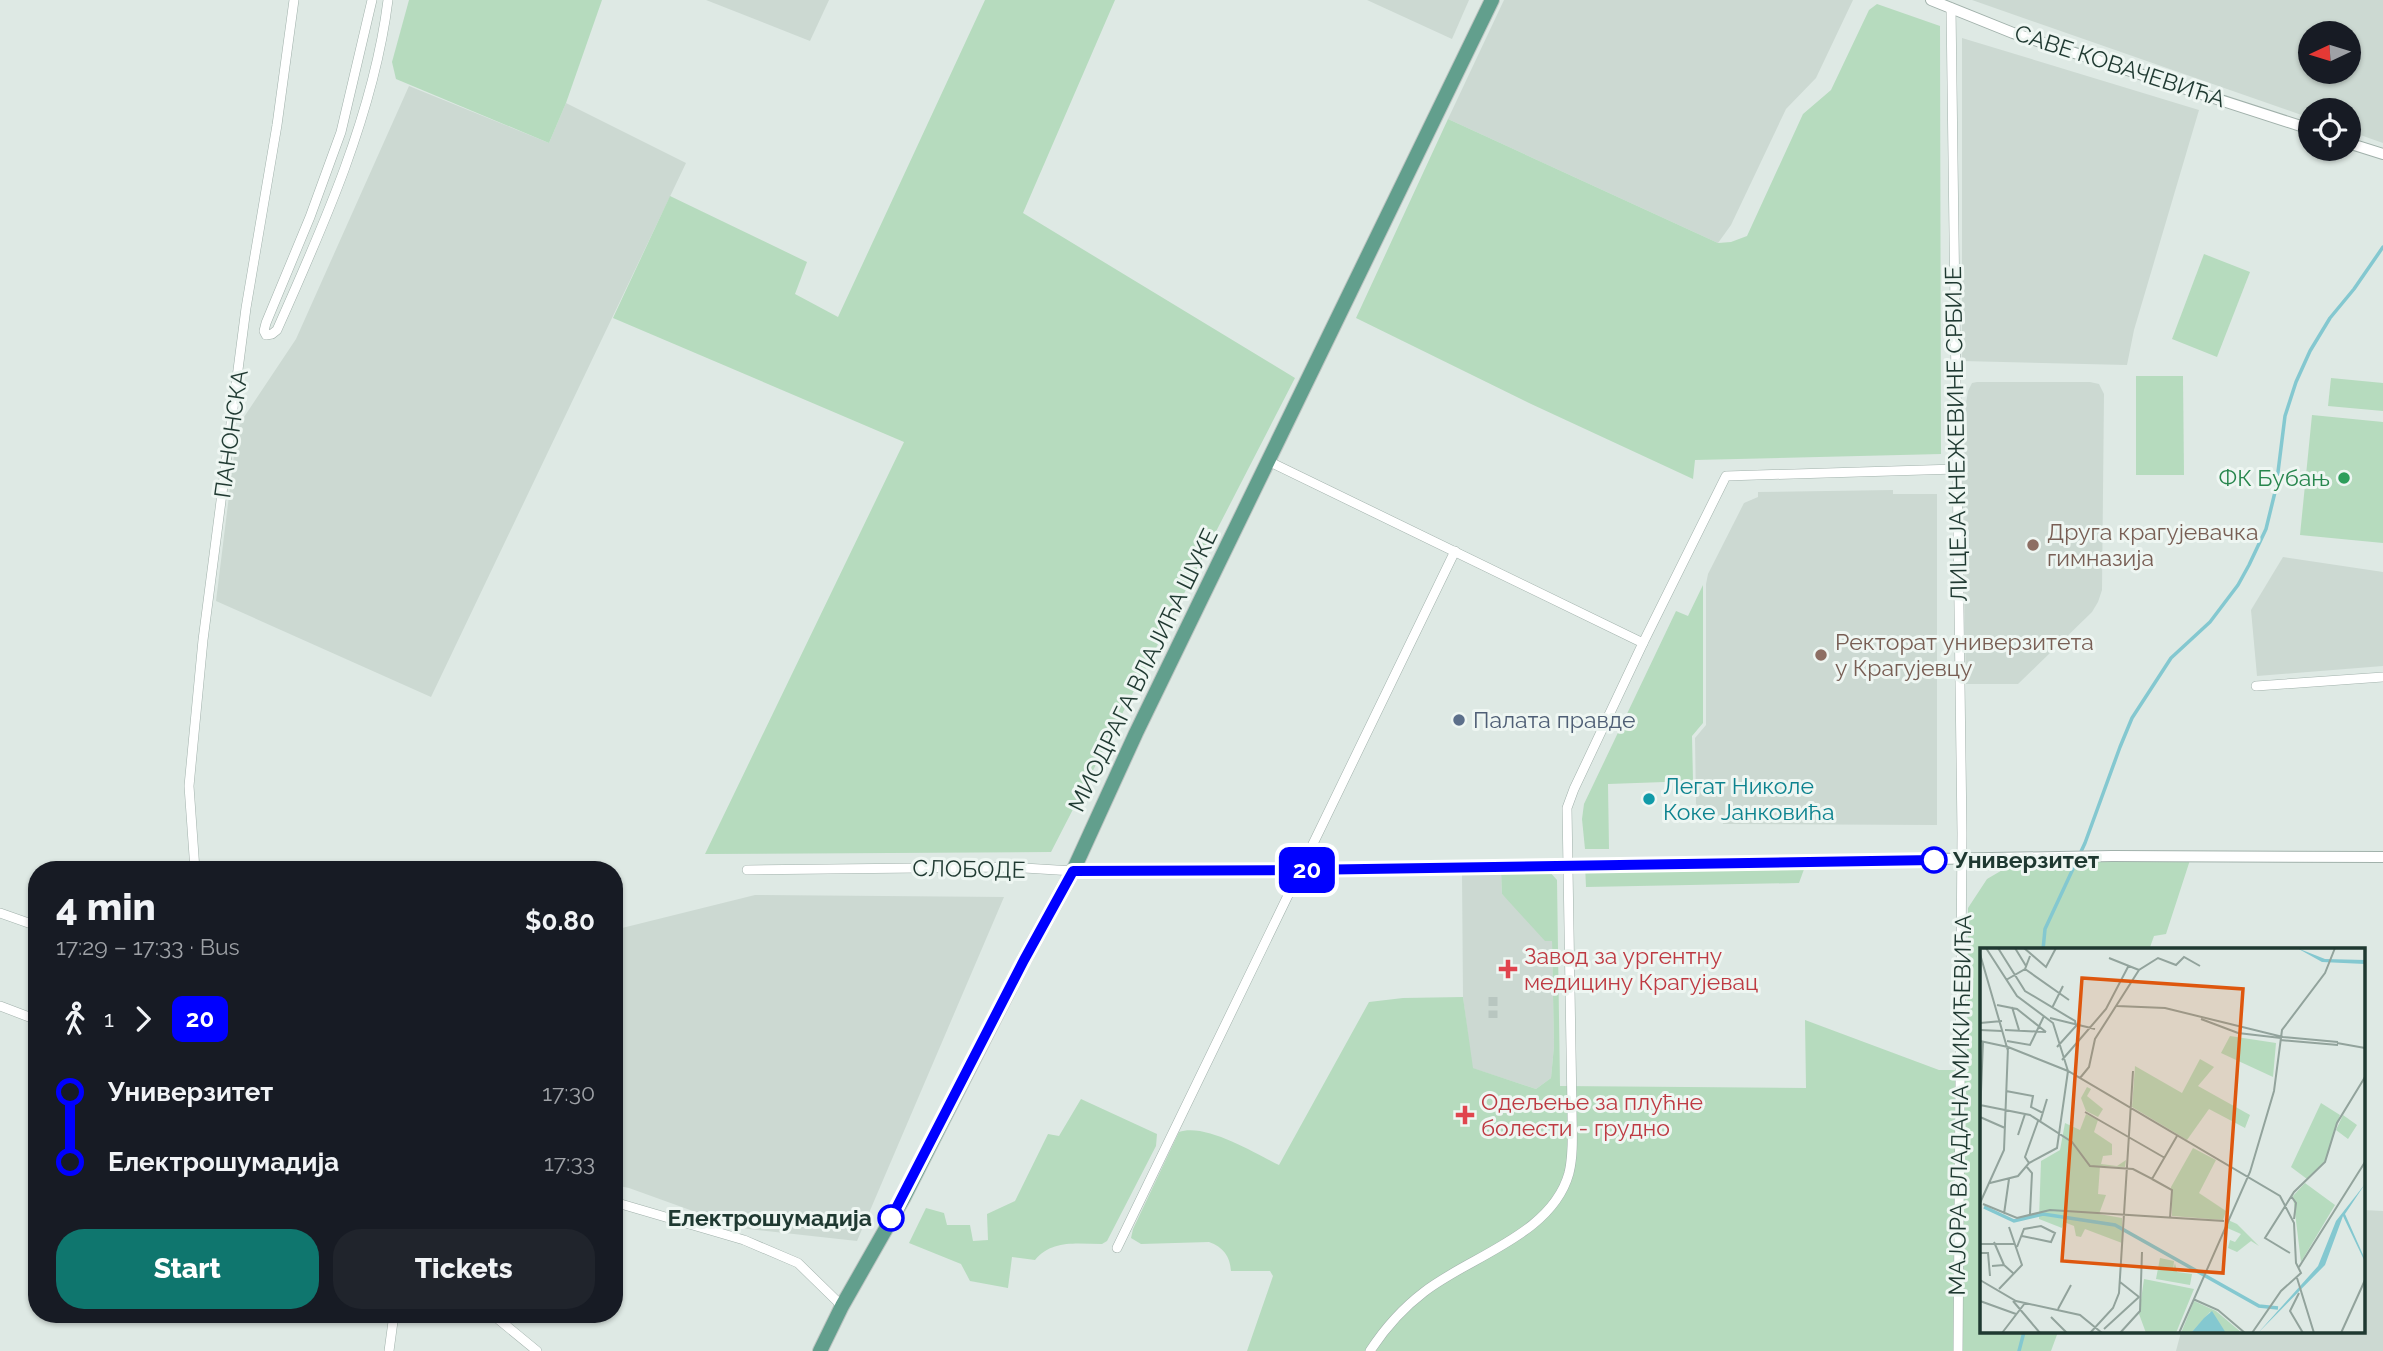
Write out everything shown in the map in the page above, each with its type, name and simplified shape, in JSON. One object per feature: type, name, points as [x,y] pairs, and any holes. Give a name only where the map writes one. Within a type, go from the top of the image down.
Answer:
[{"type":"main road","name":"МИОДРАГА ВЛАЈИЋА ШУКЕ","points":[[820,1351],[842,1306],[904,1197],[1017,974],[1073,871],[1136,733],[1492,0]]},
{"type":"street","name":"ПАНОНСКА","points":[[194,861],[189,786],[203,640],[246,308],[277,125],[294,0]]},
{"type":"street","points":[[372,0],[341,132],[310,217],[265,323],[266,335],[277,330],[305,269],[337,187],[367,97],[388,0]]},
{"type":"street","name":"САВЕ КОВАЧЕВИЋА","points":[[1931,0],[2064,50],[2298,125]]},
{"type":"street","name":"ЛИЦЕЈА КНЕЖЕВИНЕ СРБИЈЕ","points":[[1951,8],[1962,860]]},
{"type":"street","points":[[2361,147],[2383,154]]},
{"type":"street","points":[[1268,461],[1643,643]]},
{"type":"street","points":[[1370,1351],[1390,1324],[1424,1292],[1537,1221],[1557,1199],[1569,1174],[1572,1158],[1572,1109],[1567,813],[1570,798],[1726,476],[1956,469]]},
{"type":"street","points":[[1117,1248],[1455,551]]},
{"type":"street","points":[[2256,686],[2383,677]]},
{"type":"street","name":"СЛОБОДЕ","points":[[747,870],[1008,867],[1073,871],[1301,870],[2112,856],[2383,857]]},
{"type":"street","name":"МАЈОРА ВЛАДАНА МИКИЋЕВИЋА","points":[[1958,1351],[1962,860]]},
{"type":"street","points":[[0,913],[28,923]]},
{"type":"street","points":[[0,1006],[28,1017]]},
{"type":"street","points":[[623,1205],[744,1240],[798,1263],[842,1306]]},
{"type":"street","points":[[389,1351],[393,1323]]},
{"type":"street","points":[[503,1323],[537,1351]]},
{"type":"shaded area","points":[[706,0],[829,0],[810,41]]},
{"type":"shaded area","points":[[1367,0],[1469,0],[1452,39]]},
{"type":"shaded area","points":[[1504,0],[1853,0],[1816,78],[1786,109],[1731,225],[1718,243],[1448,119]]},
{"type":"shaded area","points":[[1972,0],[2383,0],[2383,143],[2361,135],[2361,98],[2298,98],[2298,114]]},
{"type":"shaded area","points":[[1962,38],[2199,110],[2134,330],[2127,365],[1962,361]]},
{"type":"shaded area","points":[[409,86],[549,143],[566,103],[686,163],[431,697],[216,601],[237,431],[296,339]]},
{"type":"shaded area","name":"Друга крагујевачка гимназија","points":[[2090,382],[2099,384],[2104,394],[2102,590],[2092,612],[2018,684],[1966,684],[1962,500],[1966,403],[1972,383]]},
{"type":"shaded area","name":"Ректорат универзитета у Крагујевцу","points":[[1893,490],[1893,494],[1937,494],[1937,825],[1723,824],[1722,816],[1706,815],[1696,804],[1695,738],[1706,725],[1706,584],[1708,574],[1744,503],[1758,497],[1758,492]]},
{"type":"shaded area","points":[[2283,557],[2383,572],[2383,666],[2257,676],[2251,610]]},
{"type":"shaded area","name":"Завод за ургентну медицину Крагујевац","points":[[1501,872],[1502,894],[1552,940],[1554,1046],[1551,1078],[1536,1089],[1472,1068],[1463,997],[1462,873]]},
{"type":"shaded area","name":"Електрошумадија","points":[[755,895],[1004,897],[857,1241],[740,1228],[623,1187],[623,928]]},
{"type":"shaded area","points":[[2366,1210],[2383,1211],[2383,1351],[2176,1351],[2180,1334],[2366,1334]]},
{"type":"green space","points":[[409,0],[602,0],[549,143],[396,79],[392,62]]},
{"type":"green space","points":[[985,0],[1115,0],[1023,213],[1295,378],[1051,852],[705,854],[904,442],[613,318],[670,196],[807,262],[795,294],[838,317]]},
{"type":"green space","points":[[1877,4],[1940,26],[1941,454],[1695,460],[1693,479],[1529,403],[1356,318],[1448,119],[1718,243],[1747,236],[1803,114],[1831,90],[1869,10]]},
{"type":"green space","points":[[2204,254],[2250,272],[2217,357],[2172,339]]},
{"type":"green space","points":[[2136,376],[2183,376],[2184,475],[2136,475]]},
{"type":"green space","points":[[2331,378],[2383,383],[2383,411],[2328,406]]},
{"type":"green space","name":"ФК Бубањ","points":[[2312,415],[2383,422],[2383,543],[2300,535]]},
{"type":"green space","points":[[1703,585],[1703,723],[1692,736],[1693,781],[1608,784],[1609,849],[1585,849],[1582,819],[1584,804],[1676,611],[1688,616]]},
{"type":"green space","points":[[2072,857],[2191,857],[2166,934],[2154,936],[2150,948],[1980,948],[1980,1334],[2057,1334],[2051,1351],[1247,1351],[1273,1276],[1270,1271],[1231,1271],[1225,1253],[1209,1242],[1141,1244],[1131,1238],[1179,1132],[1190,1130],[1216,1135],[1279,1165],[1369,1002],[1403,998],[1463,997],[1473,1068],[1536,1089],[1551,1078],[1554,1046],[1552,941],[1545,941],[1502,894],[1501,872],[1549,871],[1557,880],[1560,1086],[1806,1088],[1805,1020],[1939,1070],[1967,1070],[1968,908],[1987,879],[2011,865]]},
{"type":"green space","points":[[1807,861],[1799,883],[1586,887],[1585,865]]},
{"type":"green space","points":[[1081,1099],[1157,1134],[1156,1146],[1107,1241],[1102,1244],[1057,1246],[1042,1253],[1035,1260],[1012,1257],[1008,1288],[970,1281],[961,1264],[909,1243],[926,1208],[944,1213],[947,1225],[970,1225],[973,1241],[988,1240],[987,1214],[1015,1201],[1048,1134],[1059,1136]]},
{"type":"waterway","points":[[2043,948],[2045,929],[2085,843],[2132,718],[2171,658],[2210,622],[2238,585],[2249,565],[2266,529],[2276,488],[2285,416],[2296,382],[2310,351],[2330,318],[2383,247]]},
{"type":"waterway","points":[[2019,1351],[2023,1334]]},
{"type":"tunnel","points":[[1493,997],[1493,1018]]},
{"type":"bus line","name":"20","points":[[891,1218],[1073,871],[1491,868],[1812,860],[1934,860]]},
{"type":"place","name":"ФК Бубањ","points":[[2344,478]]},
{"type":"place","name":"Друга крагујевачка гимназија","points":[[2033,545]]},
{"type":"place","name":"Ректорат универзитета у Крагујевцу","points":[[1821,655]]},
{"type":"place","name":"Палата правде","points":[[1459,720]]},
{"type":"place","name":"Легат Николе Коке Јанковића","points":[[1649,799]]},
{"type":"place","name":"Универзитет","points":[[1934,860]]},
{"type":"place","name":"Завод за ургентну медицину Крагујевац","points":[[1508,969]]},
{"type":"place","name":"Одељење за плућне болести - грудно","points":[[1465,1115]]},
{"type":"place","name":"Електрошумадија","points":[[891,1218]]}]
